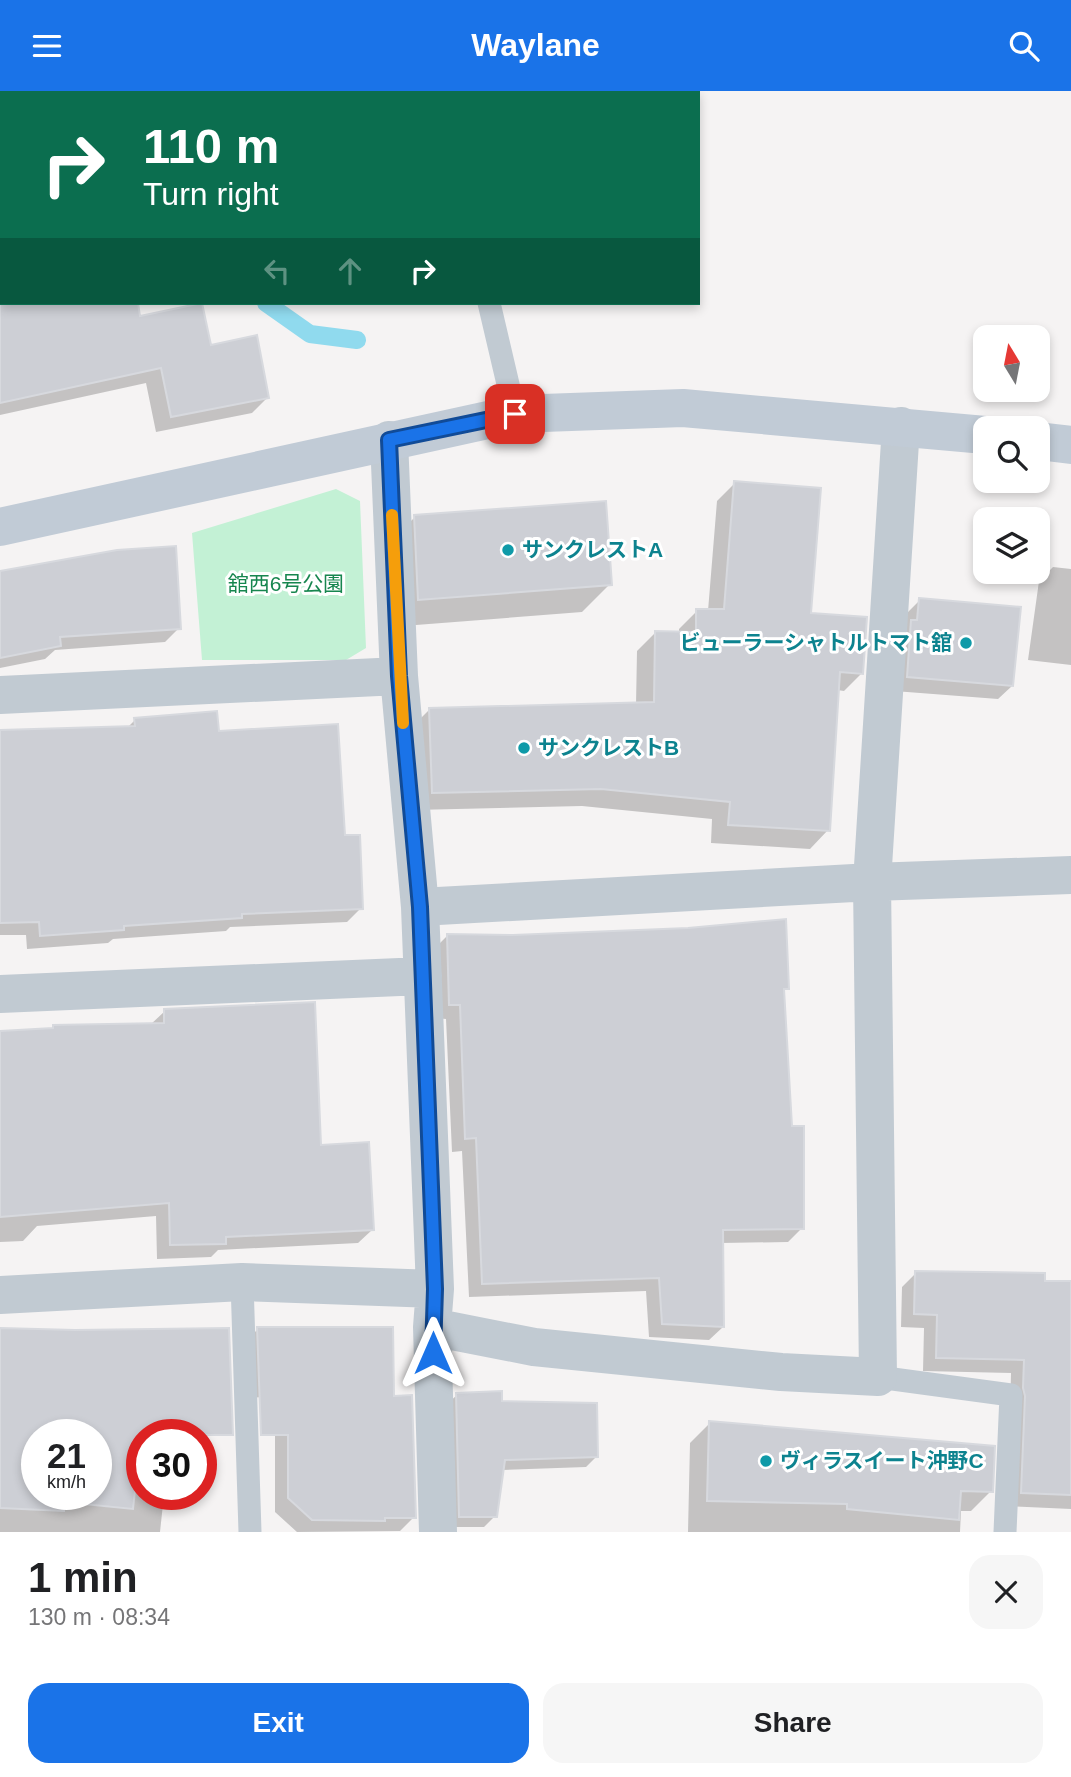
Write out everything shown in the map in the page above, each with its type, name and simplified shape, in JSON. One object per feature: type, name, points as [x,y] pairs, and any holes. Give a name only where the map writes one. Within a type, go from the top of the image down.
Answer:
[{"type":"street","points":[[0,527],[515,414],[683,408],[973,434]]},
{"type":"street","points":[[432,1327],[534,1347],[781,1372],[878,1377],[872,881],[901,426]]},
{"type":"street","points":[[389,440],[399,676],[420,907],[435,1289],[432,1327],[438,1532]]},
{"type":"street","points":[[1050,442],[1071,445]]},
{"type":"street","points":[[0,695],[399,676]]},
{"type":"street","points":[[420,907],[872,881],[1071,875]]},
{"type":"street","points":[[0,994],[423,976]]},
{"type":"street","points":[[0,1295],[242,1282],[435,1289]]},
{"type":"lane","points":[[489,305],[515,414]]},
{"type":"lane","points":[[242,1282],[250,1532]]},
{"type":"lane","points":[[878,1377],[1012,1395],[1005,1532]]},
{"type":"green space","name":"舘西6号公園","points":[[336,489],[360,501],[366,648],[346,660],[202,660],[192,533]]},
{"type":"building","points":[[0,305],[138,305],[140,316],[202,305],[211,345],[257,335],[269,398],[171,417],[161,368],[0,403]]},
{"type":"building","points":[[734,481],[821,488],[811,613],[867,617],[863,674],[840,672],[830,831],[728,825],[730,802],[601,789],[432,793],[429,708],[654,702],[655,631],[696,632],[696,609],[724,609]]},
{"type":"building","name":"サンクレストA","points":[[606,501],[612,585],[418,600],[414,515]]},
{"type":"building","points":[[176,546],[181,629],[60,637],[61,646],[0,658],[0,571],[117,550]]},
{"type":"building","name":"ビューラーシャトルトマト舘","points":[[919,598],[1021,607],[1013,686],[907,677],[911,620],[917,620]]},
{"type":"building","points":[[217,711],[219,731],[338,724],[345,835],[360,835],[363,909],[242,914],[242,918],[124,926],[124,930],[40,936],[39,922],[0,923],[0,730],[135,726],[134,718]]},
{"type":"building","points":[[786,919],[789,989],[784,989],[792,1126],[804,1126],[804,1229],[723,1230],[724,1327],[662,1324],[659,1278],[482,1284],[476,1138],[465,1139],[460,1005],[449,1005],[447,934],[513,935],[688,928]]},
{"type":"building","points":[[315,1002],[321,1145],[369,1142],[374,1230],[226,1237],[226,1244],[170,1245],[169,1203],[0,1217],[0,1031],[53,1028],[53,1025],[164,1023],[164,1009]]},
{"type":"building","points":[[915,1271],[1045,1273],[1045,1281],[1071,1281],[1071,1495],[1021,1493],[1024,1360],[936,1358],[937,1315],[914,1314]]},
{"type":"building","points":[[257,1327],[393,1327],[394,1396],[412,1395],[416,1518],[385,1518],[385,1521],[312,1520],[288,1498],[288,1435],[261,1435]]},
{"type":"building","points":[[0,1328],[229,1328],[233,1435],[217,1435],[217,1419],[126,1419],[126,1508],[112,1507],[112,1419],[21,1419],[21,1509],[0,1508]]},
{"type":"building","points":[[502,1391],[502,1401],[597,1403],[598,1457],[505,1460],[497,1517],[459,1517],[456,1393]]},
{"type":"building","points":[[709,1421],[995,1446],[993,1492],[961,1491],[959,1520],[847,1509],[847,1504],[707,1501]]},
{"type":"waterway","points":[[269,305],[310,334],[357,340]]},
{"type":"slow traffic","points":[[392,515],[403,723]]},
{"type":"place","name":"サンクレストA","points":[[508,550]]},
{"type":"place","name":"ビューラーシャトルトマト舘","points":[[966,643]]},
{"type":"place","name":"サンクレストB","points":[[524,748]]},
{"type":"place","name":"ヴィラスイート沖野C","points":[[766,1461]]},
{"type":"route","points":[[433,1353],[435,1289],[420,907],[399,676],[389,440],[515,414]]}]
